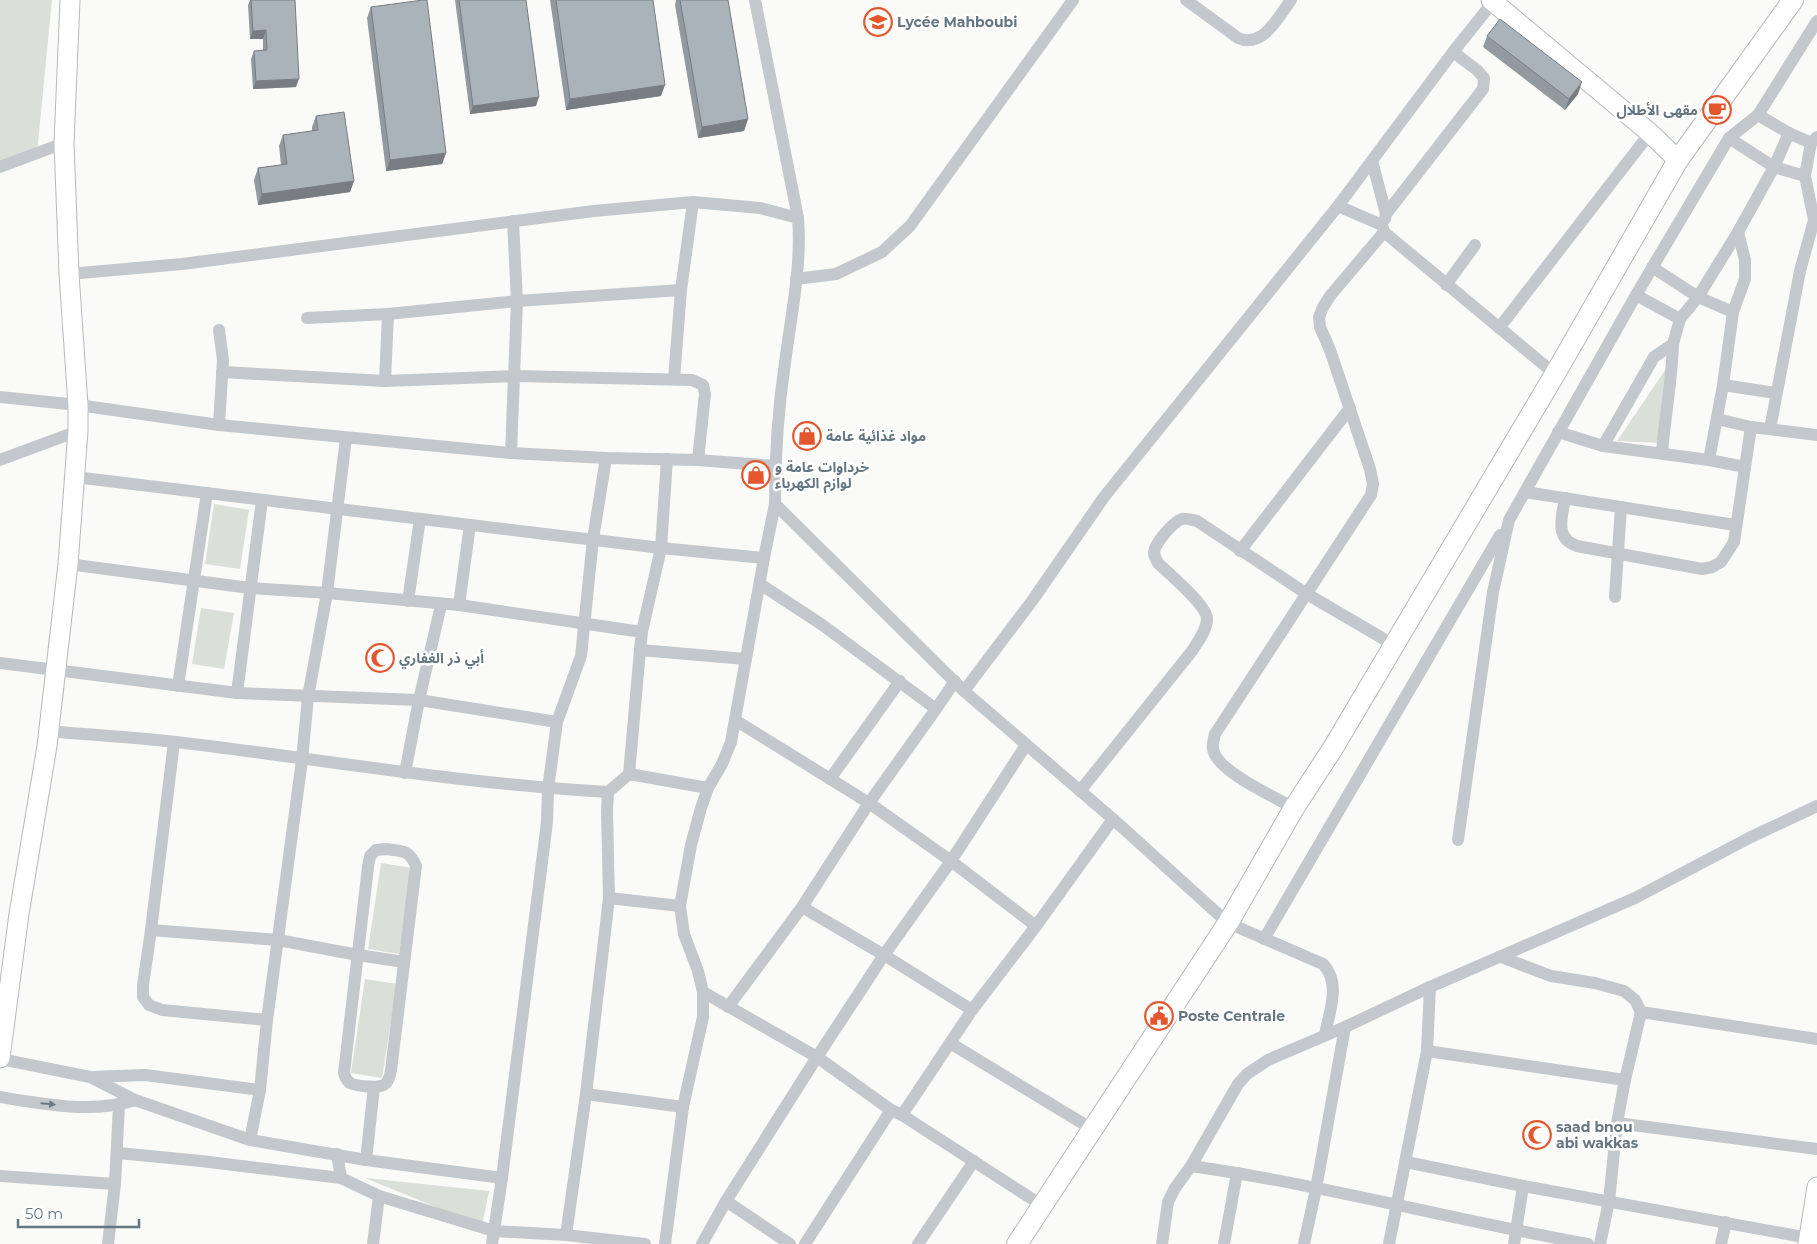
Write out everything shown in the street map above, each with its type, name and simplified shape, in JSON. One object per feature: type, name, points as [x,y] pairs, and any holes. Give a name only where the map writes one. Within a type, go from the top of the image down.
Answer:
[{"type":"main road","points":[[0,1058],[19,914],[47,746],[68,564],[75,477],[78,405],[69,274],[64,143],[70,0]]},
{"type":"main road","points":[[1017,1244],[1228,923],[1294,808],[1333,748],[1555,374],[1678,160],[1793,0]]},
{"type":"main road","points":[[1492,1],[1650,133],[1678,160]]},
{"type":"main road","points":[[1809,1241],[1817,1187]]},
{"type":"street","points":[[665,1244],[683,1107],[702,1017],[703,992],[698,971],[684,934],[680,906],[691,845],[701,808],[708,788],[722,764],[731,742],[775,504],[775,466],[783,373],[800,243],[798,218],[755,0]]},
{"type":"street","points":[[796,279],[836,274],[882,252],[910,226],[1073,0]]},
{"type":"street","points":[[1186,0],[1238,38],[1247,42],[1256,40],[1268,32],[1290,0]]},
{"type":"street","points":[[964,691],[1032,601],[1104,497],[1338,206],[1492,1]]},
{"type":"street","points":[[1264,939],[1509,520],[1652,267],[1729,138],[1758,115],[1817,21]]},
{"type":"street","points":[[1294,808],[1236,776],[1218,762],[1212,749],[1215,734],[1371,495],[1373,484],[1370,468],[1320,326],[1319,317],[1330,296],[1484,89],[1484,78],[1480,73],[1453,52]]},
{"type":"street","points":[[1758,115],[1790,133],[1814,140],[1805,176],[1814,220],[1800,271],[1770,429]]},
{"type":"street","points":[[1499,328],[1650,133]]},
{"type":"street","points":[[1662,453],[1665,412],[1672,375],[1673,344],[1680,319],[1698,298],[1738,232],[1774,167],[1790,133]]},
{"type":"street","points":[[1729,138],[1774,167],[1805,176]]},
{"type":"street","points":[[0,167],[64,143]]},
{"type":"street","points":[[1372,161],[1384,224]]},
{"type":"street","points":[[69,274],[182,264],[594,211],[693,202],[760,208],[798,218]]},
{"type":"street","points":[[674,379],[681,290],[693,202]]},
{"type":"street","points":[[1338,206],[1384,224],[1446,285],[1555,374]]},
{"type":"street","points":[[511,453],[517,301],[513,221]]},
{"type":"street","points":[[1709,460],[1723,385],[1733,312],[1745,279],[1746,269],[1743,247],[1738,232]]},
{"type":"street","points":[[1446,285],[1475,245]]},
{"type":"street","points":[[1652,267],[1698,298],[1733,312]]},
{"type":"street","points":[[307,318],[388,314],[517,301],[681,290]]},
{"type":"street","points":[[1636,295],[1680,319]]},
{"type":"street","points":[[385,381],[388,314]]},
{"type":"street","points":[[219,330],[222,372],[219,425]]},
{"type":"street","points":[[1603,446],[1654,357],[1673,344]]},
{"type":"street","points":[[222,372],[385,381],[514,376],[692,380],[699,382],[704,389],[698,460]]},
{"type":"street","points":[[1723,385],[1776,393]]},
{"type":"street","points":[[0,397],[78,405],[219,425],[511,453],[698,460],[775,466]]},
{"type":"street","points":[[1240,551],[1350,408]]},
{"type":"street","points":[[1717,419],[1751,427],[1817,435]]},
{"type":"street","points":[[1565,498],[1561,527],[1563,536],[1569,543],[1702,569],[1712,567],[1721,562],[1732,548],[1734,542],[1751,427]]},
{"type":"street","points":[[0,460],[78,431]]},
{"type":"street","points":[[1558,432],[1603,446],[1662,453],[1744,467]]},
{"type":"street","points":[[250,1140],[260,1090],[267,1020],[302,760],[308,697],[327,593],[346,438]]},
{"type":"street","points":[[493,1238],[502,1178],[557,722],[581,656],[593,539],[606,458]]},
{"type":"street","points":[[48,732],[174,742],[405,773],[548,788],[608,792],[629,774],[642,632],[661,548],[668,459]]},
{"type":"street","points":[[75,477],[661,548],[764,558]]},
{"type":"street","points":[[1525,492],[1735,525]]},
{"type":"street","points":[[178,686],[207,493]]},
{"type":"street","points":[[237,693],[262,500]]},
{"type":"street","points":[[775,504],[964,691],[1113,819],[1228,923],[1323,964],[1329,970],[1334,992],[1325,1034]]},
{"type":"street","points":[[1615,597],[1622,507]]},
{"type":"street","points":[[1080,791],[1192,651],[1205,628],[1207,615],[1204,609],[1158,563],[1154,550],[1156,544],[1175,522],[1186,518],[1197,521],[1307,594],[1394,645]]},
{"type":"street","points":[[408,601],[420,519]]},
{"type":"street","points":[[1458,840],[1493,592],[1509,520]]},
{"type":"street","points":[[458,606],[470,525]]},
{"type":"street","points":[[68,564],[250,588],[327,593],[458,606],[642,632]]},
{"type":"street","points":[[760,584],[821,624],[936,709]]},
{"type":"street","points":[[405,773],[419,700],[441,605]]},
{"type":"street","points":[[640,650],[746,659]]},
{"type":"street","points":[[0,663],[55,672],[237,693],[419,700],[557,722]]},
{"type":"street","points":[[830,779],[900,681]]},
{"type":"street","points":[[728,1007],[802,907],[955,681]]},
{"type":"street","points":[[735,720],[870,804],[951,861],[1036,926]]},
{"type":"street","points":[[174,742],[143,997],[149,1005],[162,1010],[267,1020]]},
{"type":"street","points":[[702,1244],[726,1201],[817,1057],[884,955],[951,861],[1026,745]]},
{"type":"street","points":[[629,774],[708,788]]},
{"type":"street","points":[[566,1235],[586,1094],[609,898],[608,792]]},
{"type":"street","points":[[1162,1244],[1168,1202],[1175,1188],[1191,1166],[1238,1084],[1247,1074],[1268,1060],[1325,1034],[1345,1027],[1430,987],[1635,898],[1751,837],[1817,806]]},
{"type":"street","points":[[805,1244],[896,1112],[950,1043],[972,1010],[1036,926],[1113,819]]},
{"type":"street","points":[[376,850],[406,852],[412,857],[416,866],[404,962],[391,1070],[386,1083],[382,1087],[374,1087],[351,1083],[346,1080],[344,1073],[370,856],[376,850]]},
{"type":"street","points":[[609,898],[680,906]]},
{"type":"street","points":[[802,907],[972,1010]]},
{"type":"street","points":[[151,930],[278,940],[404,962]]},
{"type":"street","points":[[1500,957],[1551,976],[1619,989],[1635,1000],[1641,1012],[1624,1080],[1617,1123],[1609,1201],[1600,1244]]},
{"type":"street","points":[[1389,1244],[1428,1051],[1430,987]]},
{"type":"street","points":[[703,992],[817,1057],[896,1112],[1043,1206]]},
{"type":"street","points":[[1641,1012],[1817,1039]]},
{"type":"street","points":[[1304,1244],[1345,1027]]},
{"type":"street","points":[[950,1043],[1092,1129]]},
{"type":"street","points":[[1428,1051],[1624,1080]]},
{"type":"street","points":[[0,1058],[90,1077],[145,1075],[260,1090]]},
{"type":"street","points":[[90,1077],[135,1100],[250,1140],[366,1160],[502,1178]]},
{"type":"street","points":[[366,1160],[374,1087]]},
{"type":"street","points":[[586,1094],[683,1107]]},
{"type":"street","points":[[0,1098],[73,1106],[120,1105],[135,1100]]},
{"type":"street","points":[[108,1244],[118,1153],[120,1105]]},
{"type":"street","points":[[1617,1123],[1817,1149]]},
{"type":"street","points":[[118,1153],[341,1178],[379,1196],[454,1220],[493,1238],[566,1235],[645,1244]]},
{"type":"street","points":[[337,1154],[341,1178]]},
{"type":"street","points":[[918,1244],[974,1161]]},
{"type":"street","points":[[1406,1162],[1523,1186],[1726,1222],[1809,1241]]},
{"type":"street","points":[[1191,1166],[1316,1188],[1517,1231],[1588,1244]]},
{"type":"street","points":[[1224,1244],[1237,1173]]},
{"type":"street","points":[[0,1176],[115,1184]]},
{"type":"street","points":[[1514,1244],[1523,1186]]},
{"type":"street","points":[[373,1244],[379,1196]]},
{"type":"street","points":[[726,1201],[790,1244]]},
{"type":"street","points":[[1721,1244],[1726,1222]]},
{"type":"shaded area","points":[[0,0],[52,0],[37,153],[0,166]]},
{"type":"shaded area","points":[[1668,366],[1659,443],[1617,441]]},
{"type":"shaded area","points":[[214,504],[249,510],[240,569],[205,564]]},
{"type":"shaded area","points":[[201,608],[234,613],[224,669],[192,664]]},
{"type":"shaded area","points":[[381,863],[412,868],[399,954],[368,949]]},
{"type":"shaded area","points":[[365,979],[397,984],[382,1078],[351,1073]]},
{"type":"shaded area","points":[[365,1178],[489,1191],[482,1226]]},
{"type":"building","points":[[251,0],[295,0],[299,79],[256,81],[254,51],[267,50],[266,30],[253,31]]},
{"type":"building","points":[[427,0],[446,153],[390,160],[371,7]]},
{"type":"building","points":[[459,0],[526,0],[539,97],[473,106]]},
{"type":"building","points":[[556,0],[653,0],[665,85],[570,99]]},
{"type":"building","points":[[680,0],[728,0],[748,119],[702,127]]},
{"type":"building","points":[[1500,19],[1582,82],[1569,99],[1487,36]]},
{"type":"building","points":[[344,112],[354,181],[262,194],[258,168],[287,164],[283,135],[318,130],[316,116]]},
{"type":"place","name":"Lycée Mahboubi","points":[[878,22]]},
{"type":"place","name":"مقهى الأطلال","points":[[1717,110]]},
{"type":"place","name":"مواد غذائية عامة","points":[[807,436]]},
{"type":"place","name":"خرداوات عامة و لوازم الكهرباء","points":[[756,475]]},
{"type":"place","name":"أبي ذر الغفاري","points":[[380,658]]},
{"type":"place","name":"Poste Centrale","points":[[1159,1016]]},
{"type":"place","name":"saad bnou abi wakkas","points":[[1537,1135]]}]
